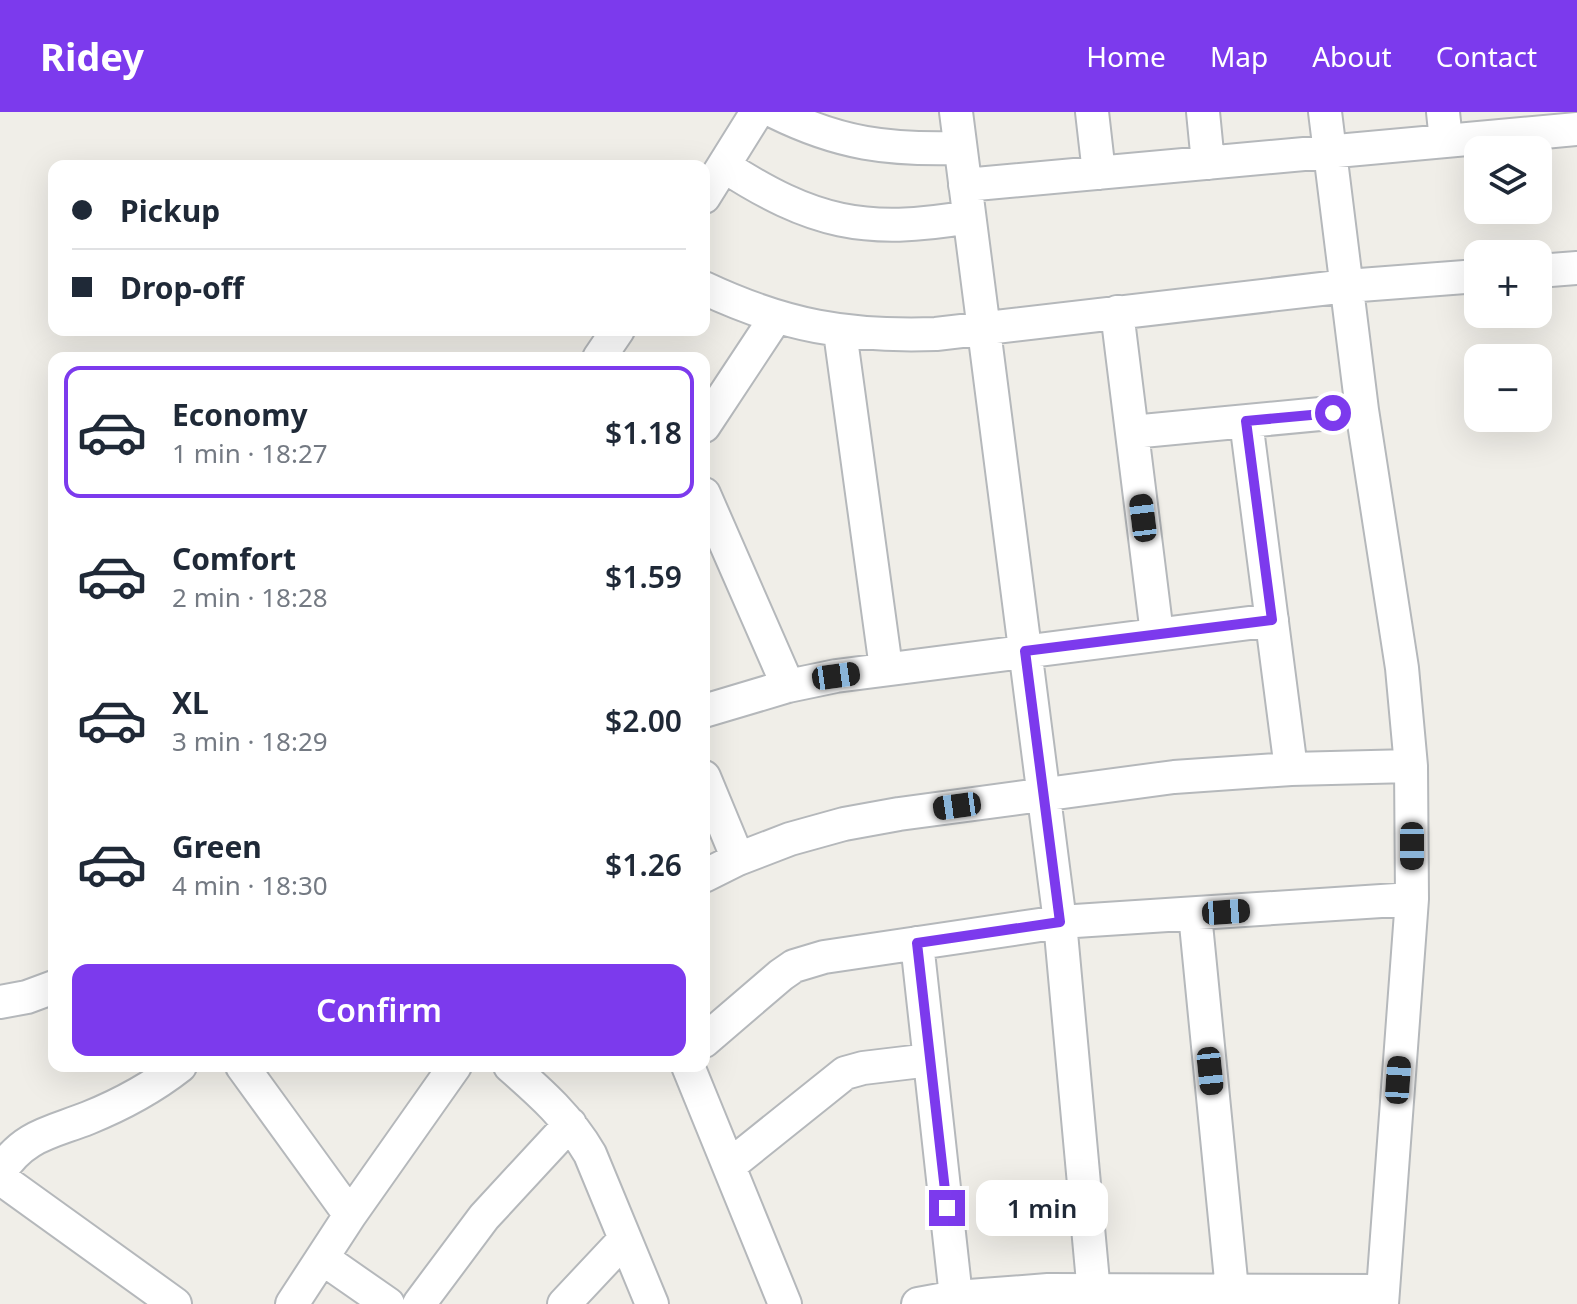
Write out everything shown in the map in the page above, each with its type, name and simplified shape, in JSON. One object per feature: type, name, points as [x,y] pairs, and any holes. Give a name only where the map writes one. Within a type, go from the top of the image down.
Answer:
[{"type":"street","points":[[710,188],[757,112]]},
{"type":"street","points":[[775,112],[807,128],[857,143],[908,149],[960,148]]},
{"type":"street","points":[[956,112],[1060,922],[1094,1297]]},
{"type":"street","points":[[1092,112],[1099,173]]},
{"type":"street","points":[[1203,112],[1208,163]]},
{"type":"street","points":[[918,1304],[1002,1292],[1094,1297],[1232,1290],[1382,1298],[1412,899],[1411,766],[1402,668],[1362,410],[1325,112]]},
{"type":"street","points":[[965,185],[1330,151],[1445,126],[1533,123],[1577,129]]},
{"type":"street","points":[[724,166],[767,194],[815,214],[853,222],[918,226],[969,217]]},
{"type":"street","points":[[1552,270],[1577,268]]},
{"type":"street","points":[[710,290],[776,317],[840,332],[888,335],[936,334],[1347,286],[1464,277]]},
{"type":"street","points":[[1117,312],[1157,634]]},
{"type":"street","points":[[710,417],[776,317]]},
{"type":"street","points":[[840,332],[886,668]]},
{"type":"street","points":[[1132,432],[1362,410]]},
{"type":"street","points":[[1246,421],[1291,769]]},
{"type":"street","points":[[710,508],[788,686]]},
{"type":"street","points":[[710,709],[788,686],[886,668],[1272,620]]},
{"type":"street","points":[[710,873],[790,839],[844,824],[1174,777],[1291,769],[1411,766]]},
{"type":"street","points":[[710,791],[738,859]]},
{"type":"street","points":[[710,1036],[794,966],[824,957],[1060,922],[1412,899]]},
{"type":"street","points":[[1195,914],[1232,1290]]},
{"type":"street","points":[[917,943],[956,1297]]},
{"type":"street","points":[[0,1002],[48,989]]},
{"type":"street","points":[[729,1166],[845,1073],[930,1060]]},
{"type":"street","points":[[0,1172],[28,1141],[114,1107],[171,1072]]},
{"type":"street","points":[[246,1072],[350,1215]]},
{"type":"street","points":[[292,1304],[451,1072]]},
{"type":"street","points":[[516,1072],[570,1124],[590,1154],[652,1304]]},
{"type":"street","points":[[690,1072],[785,1304]]},
{"type":"street","points":[[419,1304],[484,1217],[570,1124]]},
{"type":"street","points":[[0,1178],[175,1304]]},
{"type":"street","points":[[564,1304],[625,1239]]},
{"type":"street","points":[[322,1258],[388,1304]]},
{"type":"route","points":[[947,1208],[917,943],[1060,922],[1025,651],[1272,620],[1246,421],[1333,413]]}]
